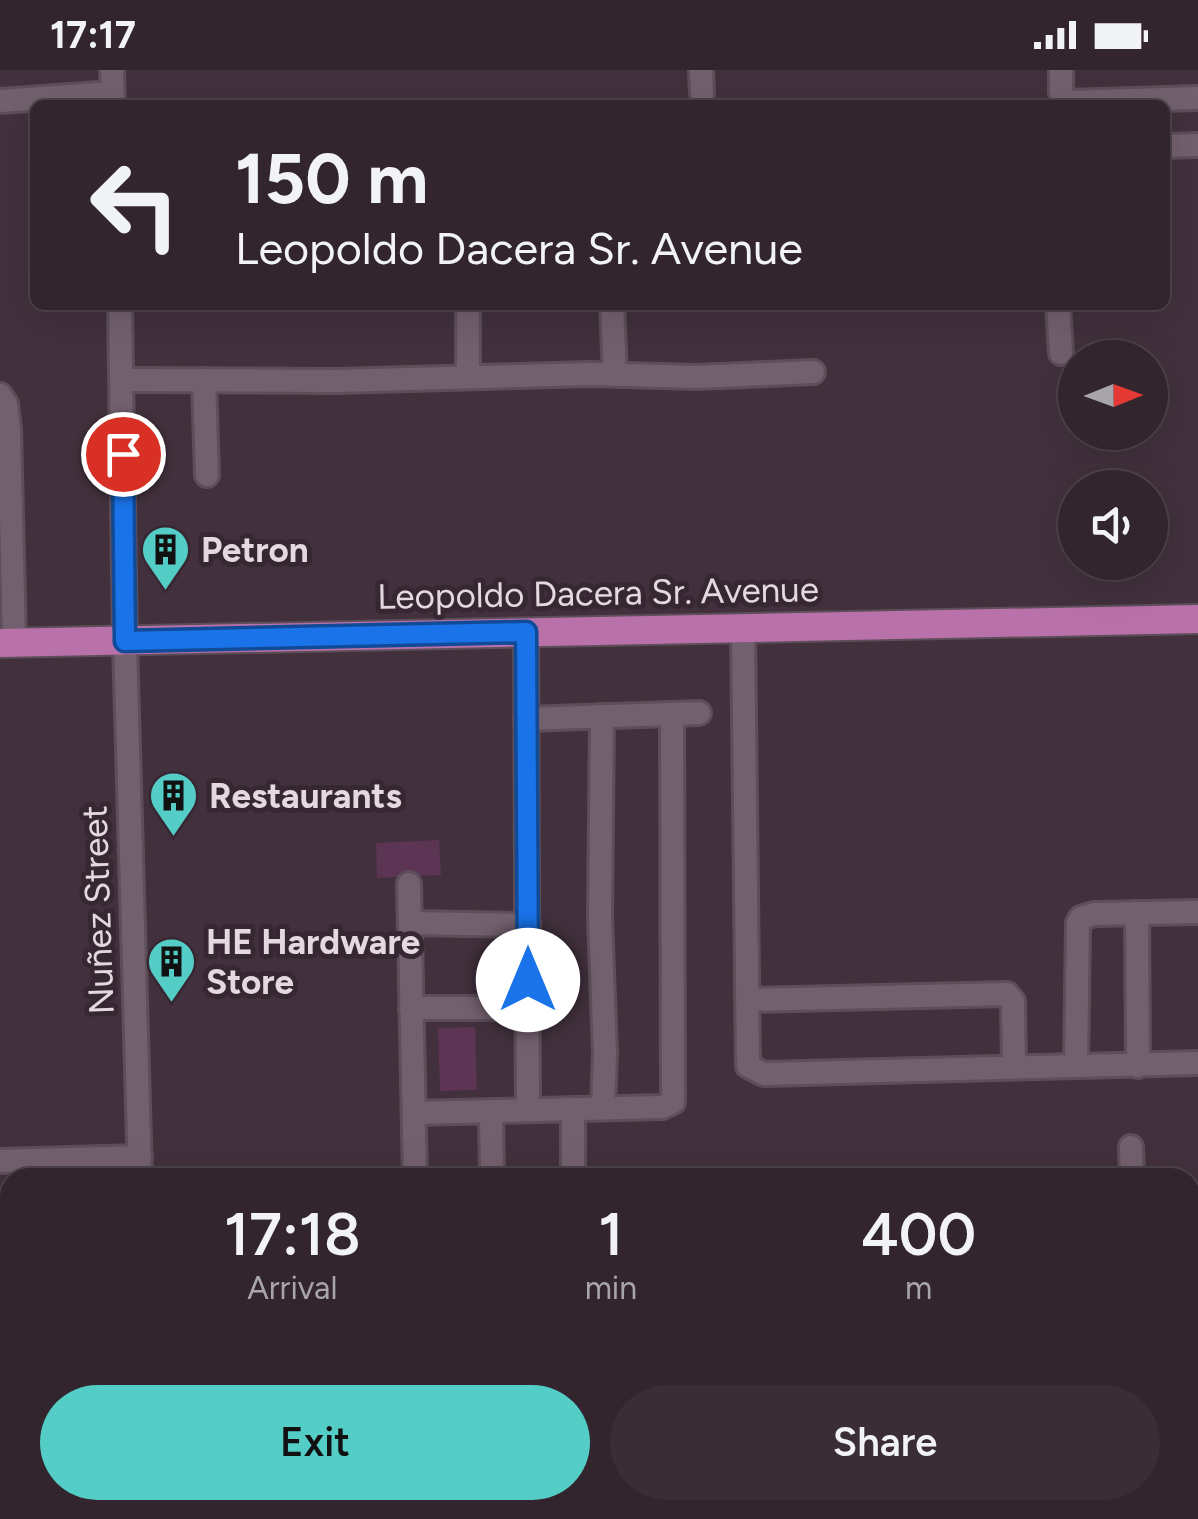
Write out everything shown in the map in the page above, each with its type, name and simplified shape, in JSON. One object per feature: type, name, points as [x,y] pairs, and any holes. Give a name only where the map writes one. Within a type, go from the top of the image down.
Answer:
[{"type":"main road","name":"Leopoldo Dacera Sr. Avenue","points":[[7,643],[1198,619]]},
{"type":"street","points":[[1061,70],[1065,100]]},
{"type":"street","points":[[0,101],[112,89]]},
{"type":"street","points":[[1132,100],[1198,98]]},
{"type":"street","points":[[1170,146],[1198,145]]},
{"type":"street","name":"Nuñez Street","points":[[120,310],[140,1167]]},
{"type":"street","points":[[468,310],[468,376]]},
{"type":"street","points":[[612,310],[616,374]]},
{"type":"street","points":[[1058,310],[1060,340]]},
{"type":"street","points":[[122,380],[337,381],[616,374],[697,377],[813,372]]},
{"type":"street","points":[[204,380],[208,475]]},
{"type":"street","points":[[0,395],[6,404],[9,429],[7,643]]},
{"type":"street","points":[[743,628],[748,1066],[757,1073],[1198,1064]]},
{"type":"street","points":[[526,632],[528,1110]]},
{"type":"street","points":[[526,719],[699,713]]},
{"type":"street","points":[[415,1113],[662,1107],[674,1098],[672,714]]},
{"type":"street","points":[[602,716],[603,1108]]},
{"type":"street","points":[[409,884],[416,1168]]},
{"type":"street","points":[[1076,1066],[1078,923],[1088,915],[1198,912]]},
{"type":"street","points":[[1137,914],[1138,1066]]},
{"type":"street","points":[[410,923],[528,924]]},
{"type":"street","points":[[747,1000],[1007,994],[1013,1001],[1014,1066]]},
{"type":"street","points":[[411,1008],[528,1008]]},
{"type":"street","points":[[573,1168],[574,1109]]},
{"type":"street","points":[[492,1111],[492,1168]]},
{"type":"street","points":[[1131,1147],[1132,1168]]},
{"type":"street","points":[[0,1162],[140,1167]]},
{"type":"shaded area","points":[[439,840],[441,875],[377,878],[376,843]]},
{"type":"shaded area","points":[[475,1027],[477,1090],[440,1091],[438,1028]]},
{"type":"place","name":"Petron","points":[[166,592]]},
{"type":"place","name":"Restaurants","points":[[174,838]]},
{"type":"place","name":"HE Hardware Store","points":[[171,1004]]},
{"type":"route","points":[[123,454],[125,641],[526,632],[528,980]]}]
